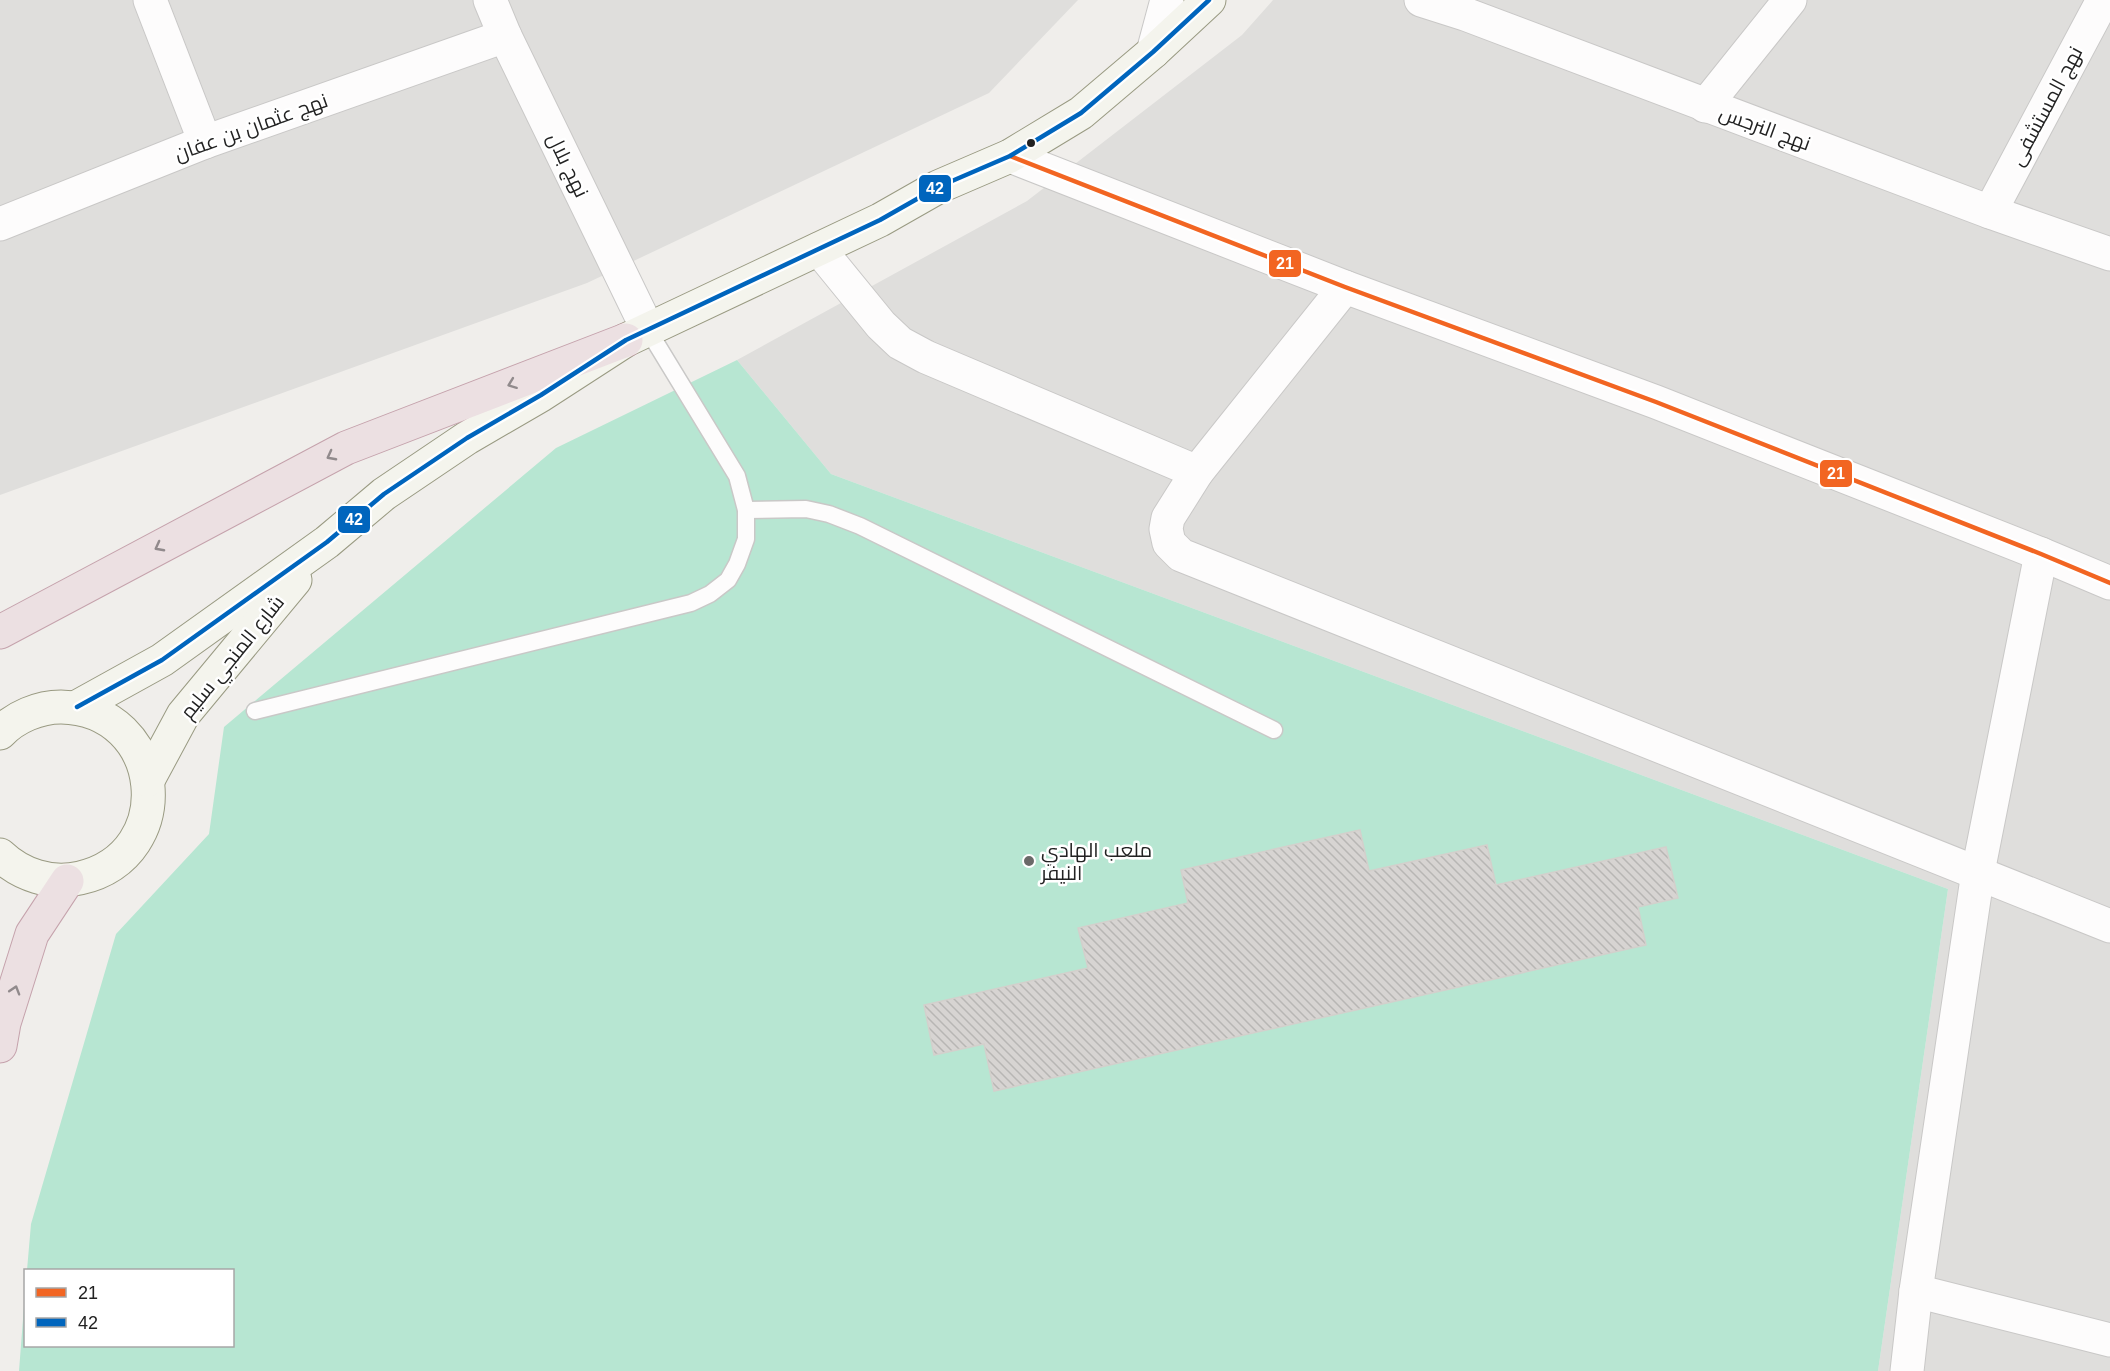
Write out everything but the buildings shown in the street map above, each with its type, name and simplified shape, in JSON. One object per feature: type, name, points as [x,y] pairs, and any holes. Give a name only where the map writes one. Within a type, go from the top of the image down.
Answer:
[{"type":"highway","points":[[0,632],[346,448],[637,335]]},
{"type":"highway","points":[[0,1046],[4,1023],[32,934],[68,881]]},
{"type":"main road","name":"شارع المنجي سليم","points":[[77,707],[162,660],[327,542],[384,494],[467,438],[637,335],[880,220],[938,188],[1010,156],[1081,113],[1153,52],[1209,0]]},
{"type":"main road","name":"شارع المنجي سليم","points":[[148,780],[183,715],[327,542]]},
{"type":"main road","name":"شارع المنجي سليم","points":[[0,855],[21,871],[44,879],[68,881],[95,875],[120,859],[138,837],[148,809],[148,780],[141,754],[125,732],[103,716],[77,707],[51,707],[8,722]]},
{"type":"street","points":[[150,0],[205,142]]},
{"type":"street","name":"نهج بلال","points":[[490,0],[637,335]]},
{"type":"street","points":[[1153,52],[1167,0]]},
{"type":"street","name":"نهج النرجس","points":[[1421,0],[1471,7],[1706,106],[1990,212],[2110,254]]},
{"type":"street","points":[[1706,106],[1790,0]]},
{"type":"street","name":"نهج المستشفى","points":[[1990,212],[2103,0]]},
{"type":"street","name":"نهج عثمان بن عفان","points":[[0,225],[205,142],[505,36]]},
{"type":"street","points":[[1010,156],[1345,287],[1656,402],[2110,583]]},
{"type":"street","points":[[819,249],[881,325],[900,343],[926,357],[1197,472]]},
{"type":"street","points":[[1345,287],[1197,472],[1168,518],[1166,530],[1169,543],[1181,555],[2110,926]]},
{"type":"street","points":[[1907,1371],[1916,1291],[1978,872],[2041,554]]},
{"type":"street","points":[[1916,1291],[2110,1340]]},
{"type":"lane","points":[[255,711],[691,603],[710,594],[728,580],[737,564],[746,539],[746,510],[737,476],[637,335]]},
{"type":"lane","points":[[746,510],[806,510],[829,514],[860,526],[1274,730]]},
{"type":"shaded area","points":[[0,0],[1078,0],[989,93],[587,283],[0,495]]},
{"type":"shaded area","points":[[1273,0],[2110,0],[2110,1371],[1878,1371],[1948,889],[831,474],[737,360],[1027,201],[1242,35]]},
{"type":"green space","name":"ملعب الهادي النيفر","points":[[737,360],[831,474],[1948,889],[1878,1371],[19,1371],[24,1306],[24,1347],[234,1347],[234,1269],[27,1269],[31,1224],[116,934],[209,834],[224,727],[556,448]]},
{"type":"transit line","name":"42","points":[[77,707],[162,660],[327,542],[384,494],[467,438],[541,395],[626,340],[880,220],[938,187],[1010,156],[1081,113],[1153,52],[1209,0]]},
{"type":"transit line","name":"21","points":[[1010,156],[1345,287],[1656,402],[2110,583]]},
{"type":"place","name":"ملعب الهادي النيفر","points":[[1029,861]]}]
